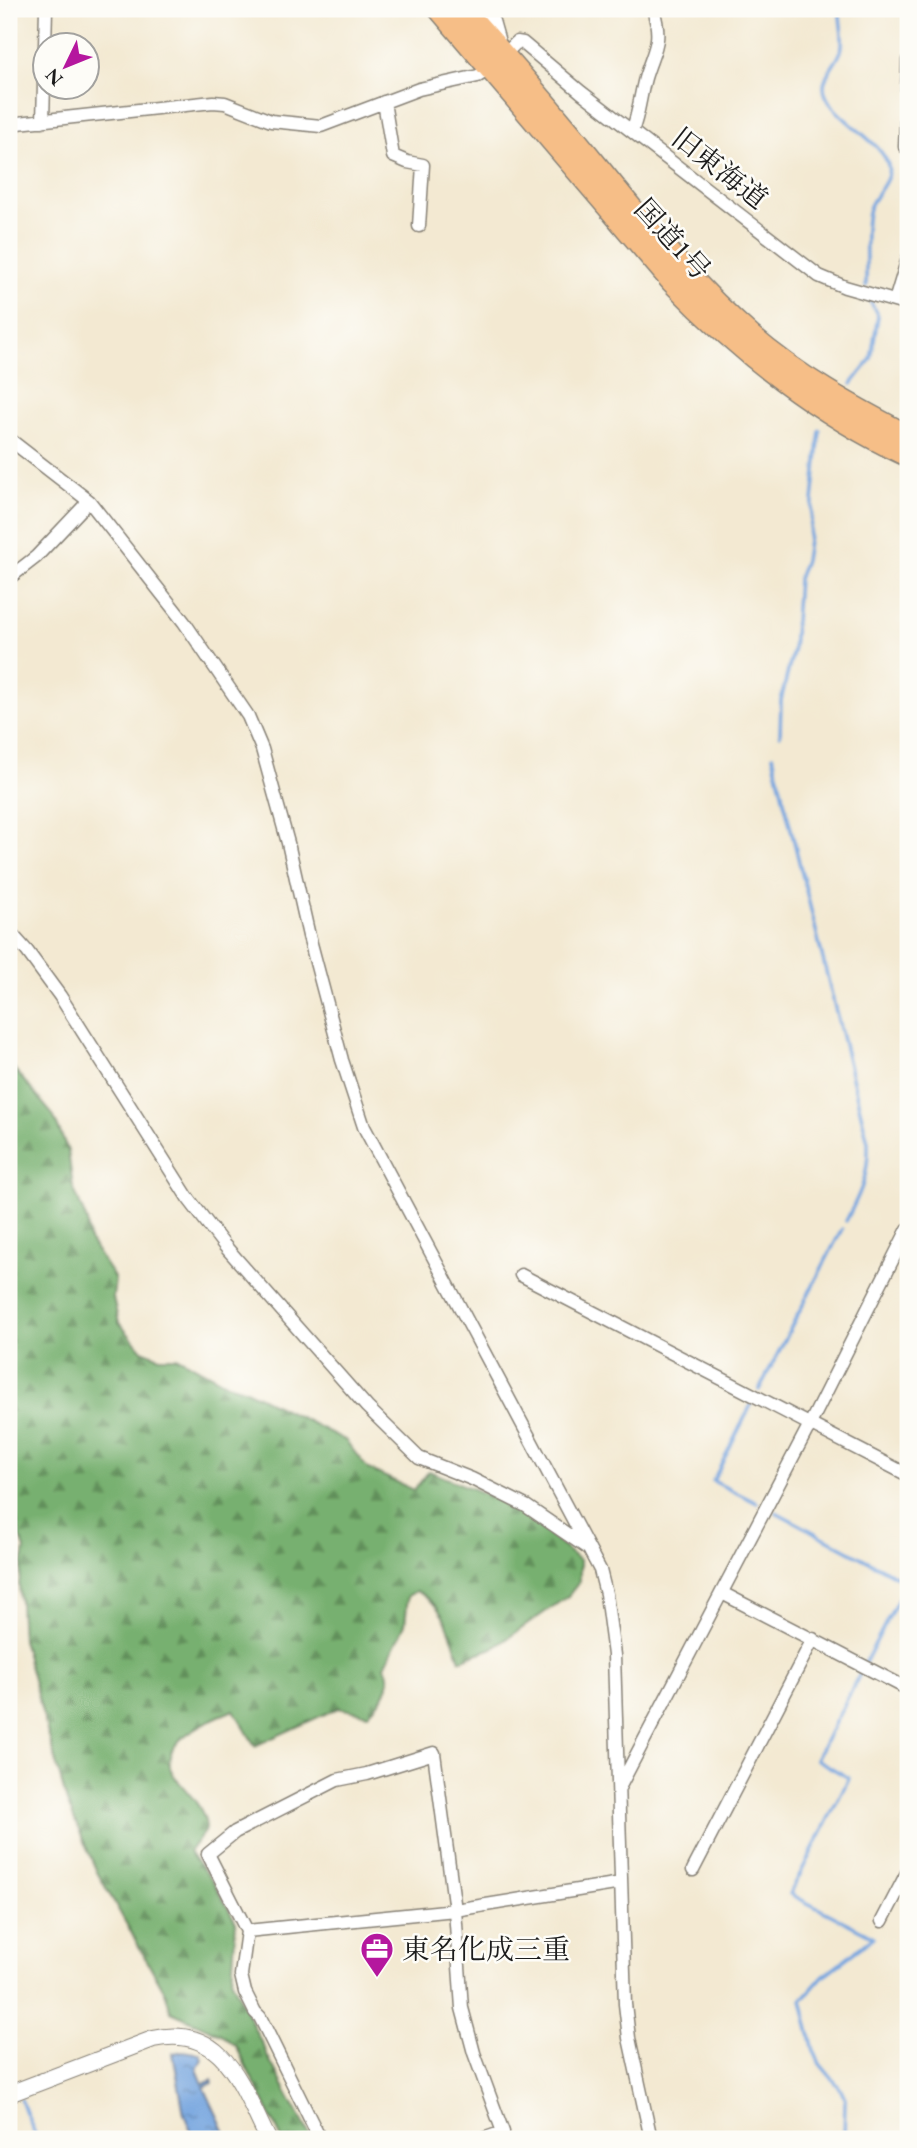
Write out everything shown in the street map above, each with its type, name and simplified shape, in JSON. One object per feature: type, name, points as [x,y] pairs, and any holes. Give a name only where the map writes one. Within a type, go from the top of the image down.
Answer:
[{"type":"highway","name":"国道1号","points":[[439,9],[504,55]]},
{"type":"highway","name":"国道1号","points":[[463,9],[504,55],[672,282],[790,367],[850,405],[908,436]]},
{"type":"highway","name":"国道1号","points":[[710,309],[780,380],[854,428],[908,456]]},
{"type":"street","points":[[43,121],[46,9]]},
{"type":"street","points":[[9,124],[213,102],[225,103],[271,121],[321,126],[419,89],[478,76],[504,55],[493,21],[484,9]]},
{"type":"street","points":[[632,131],[638,117],[645,77],[656,50],[659,31],[653,9]]},
{"type":"street","name":"旧東海道","points":[[504,55],[523,43],[536,52],[632,131],[819,276],[845,287],[908,305]]},
{"type":"street","points":[[908,60],[905,147],[908,147]]},
{"type":"street","points":[[384,102],[393,156],[407,162],[423,164],[419,226]]},
{"type":"street","points":[[895,301],[908,258]]},
{"type":"street","points":[[9,439],[89,500],[184,622],[248,716],[257,734],[273,789],[339,1049],[364,1127],[600,1570],[614,1655],[625,2004],[629,2038],[651,2139]]},
{"type":"street","points":[[9,578],[36,557],[89,500]]},
{"type":"street","points":[[9,931],[60,996],[195,1207],[241,1265],[367,1407],[419,1458],[472,1479],[526,1506],[589,1549]]},
{"type":"street","points":[[619,1788],[810,1424],[903,1255],[908,1229]]},
{"type":"street","points":[[521,1275],[908,1475]]},
{"type":"street","points":[[722,1593],[908,1689]]},
{"type":"street","points":[[694,1870],[813,1639]]},
{"type":"street","points":[[320,2139],[245,1992],[242,1968],[247,1931],[208,1854],[235,1832],[337,1780],[367,1774],[434,1753],[455,1910],[459,1985],[468,2035],[503,2132],[484,2139]]},
{"type":"street","points":[[882,1921],[908,1871]]},
{"type":"street","points":[[247,1931],[455,1910],[621,1882]]},
{"type":"street","points":[[9,2094],[153,2039],[177,2036],[199,2041],[223,2056],[268,2139]]},
{"type":"green space","points":[[9,1063],[53,1115],[68,1151],[73,1187],[87,1221],[89,1240],[115,1279],[113,1298],[119,1323],[142,1350],[160,1357],[178,1357],[227,1384],[244,1389],[345,1440],[368,1469],[414,1490],[429,1471],[515,1506],[580,1561],[580,1581],[568,1596],[495,1647],[460,1660],[440,1611],[426,1596],[416,1591],[408,1596],[405,1624],[385,1666],[389,1680],[386,1692],[368,1714],[338,1708],[255,1746],[234,1710],[188,1733],[172,1752],[169,1762],[173,1774],[199,1806],[205,1821],[206,1829],[189,1852],[213,1882],[236,1922],[232,1981],[268,2057],[312,2139],[282,2139],[236,2046],[221,2034],[171,2012],[166,1994],[97,1872],[67,1802],[22,1640],[19,1584],[25,1549],[19,1533],[9,1475]]},
{"type":"water","points":[[183,2051],[200,2054],[202,2059],[197,2069],[203,2084],[212,2080],[213,2083],[204,2087],[228,2139],[194,2139],[184,2114],[173,2053]]},
{"type":"waterway","points":[[840,9],[842,46],[825,81],[826,95],[840,115],[881,152],[889,168],[886,180],[868,213],[866,286]]},
{"type":"waterway","points":[[852,384],[871,359],[878,316],[870,301]]},
{"type":"waterway","points":[[780,735],[781,700],[793,651],[798,579],[805,560],[811,522],[820,430]]},
{"type":"waterway","points":[[773,756],[868,1142],[863,1183],[846,1221]]},
{"type":"waterway","points":[[759,1390],[842,1229]]},
{"type":"waterway","points":[[751,1405],[713,1481],[757,1503]]},
{"type":"waterway","points":[[776,1512],[907,1582],[865,1663]]},
{"type":"waterway","points":[[844,2139],[845,2099],[814,2051],[802,2000],[823,1976],[874,1937],[790,1894],[849,1778],[816,1759],[862,1670]]},
{"type":"waterway","points":[[9,2072],[12,2080]]},
{"type":"waterway","points":[[21,2100],[37,2139]]},
{"type":"place","name":"東名化成三重","points":[[377,1979]]}]
